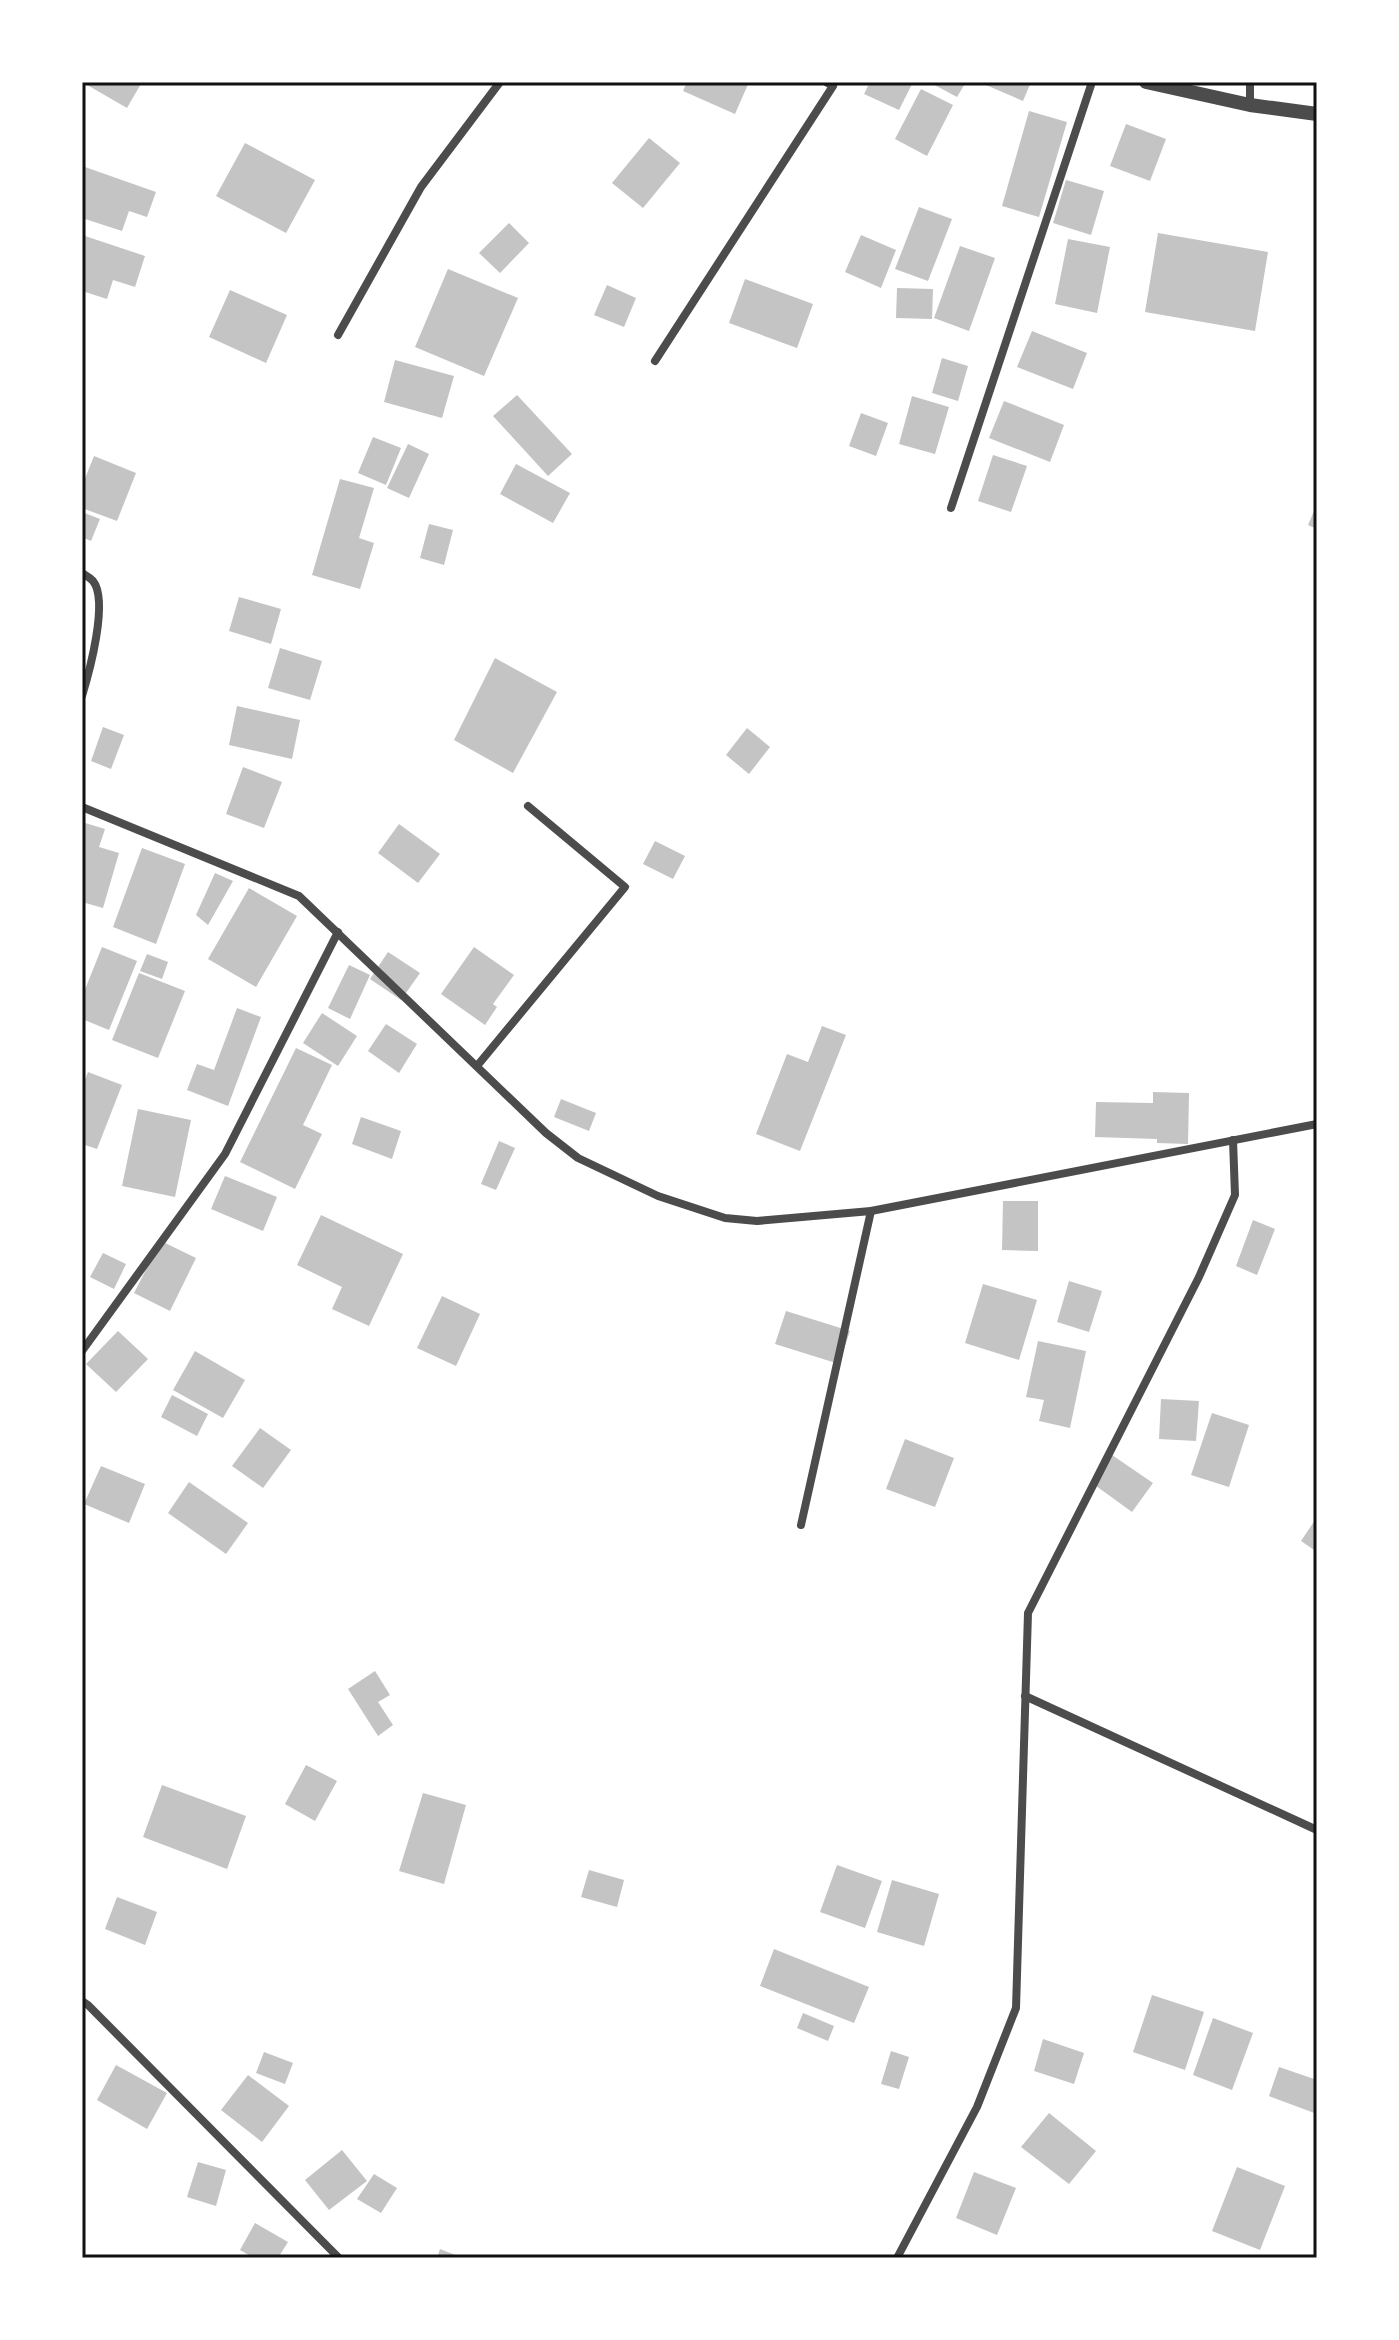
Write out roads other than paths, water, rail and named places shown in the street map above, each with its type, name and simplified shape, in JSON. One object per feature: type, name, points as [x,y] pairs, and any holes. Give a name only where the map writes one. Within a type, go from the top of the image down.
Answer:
[{"type":"street","points":[[338,335],[421,187],[500,82]]},
{"type":"street","points":[[655,361],[833,86],[826,82]]},
{"type":"street","points":[[951,508],[1092,82]]},
{"type":"street","points":[[1146,82],[1250,105],[1317,114]]},
{"type":"street","points":[[1250,82],[1250,105]]},
{"type":"street","points":[[82,573],[93,581],[99,594],[95,654],[82,696]]},
{"type":"street","points":[[477,1066],[625,887],[528,806]]},
{"type":"street","points":[[82,807],[299,896],[546,1133],[578,1158],[658,1196],[725,1218],[757,1221],[871,1211],[1317,1124]]},
{"type":"street","points":[[82,1351],[87,1337],[225,1154],[338,932]]},
{"type":"street","points":[[897,2258],[977,2107],[1016,2008],[1028,1613],[1205,1264],[1235,1195],[1233,1140]]},
{"type":"street","points":[[801,1525],[871,1211]]},
{"type":"street","points":[[1025,1696],[1317,1830]]},
{"type":"street","points":[[82,2001],[339,2258]]}]
